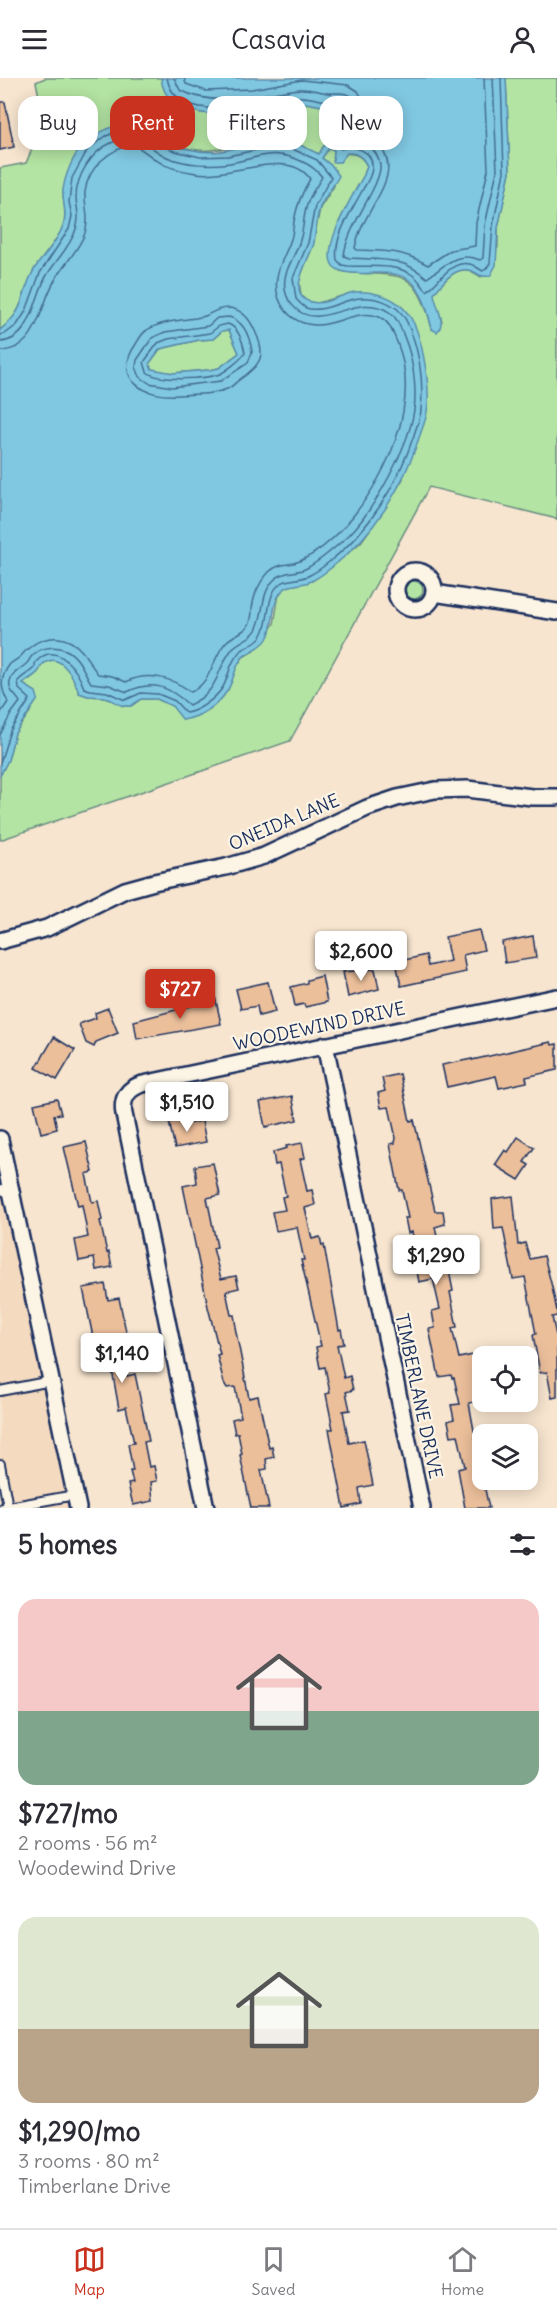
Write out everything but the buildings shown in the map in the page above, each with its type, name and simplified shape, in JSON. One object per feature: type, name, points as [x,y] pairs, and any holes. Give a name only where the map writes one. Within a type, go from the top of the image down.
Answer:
[{"type":"street","points":[[434,593],[557,612]]},
{"type":"street","name":"ONEIDA LANE","points":[[0,941],[47,928],[133,888],[264,856],[367,808],[397,798],[452,789],[532,797],[557,797]]},
{"type":"street","name":"WOODEWIND DRIVE","points":[[206,1508],[122,1105],[127,1093],[135,1086],[143,1084],[557,997]]},
{"type":"street","name":"TIMBERLANE DRIVE","points":[[325,1045],[422,1508]]},
{"type":"street","points":[[0,1139],[7,1172],[6,1191],[77,1501]]},
{"type":"lane","points":[[0,1391],[51,1381]]},
{"type":"lane","points":[[0,1464],[6,1508],[77,1501]]},
{"type":"shaded area","points":[[0,1181],[68,1508],[0,1508]]},
{"type":"green space","points":[[45,78],[161,78],[182,96],[110,96],[110,150],[116,150],[63,190],[65,214],[63,227],[34,271],[14,316],[0,330],[0,168],[26,163],[32,150],[98,150],[98,96],[39,96],[36,82]]},
{"type":"green space","points":[[506,78],[557,78],[557,519],[429,487],[290,741],[0,840],[0,776],[8,760],[15,733],[30,712],[35,692],[23,684],[36,674],[43,664],[56,660],[71,674],[79,693],[105,697],[124,706],[131,706],[141,699],[157,699],[172,706],[228,690],[235,669],[243,657],[252,652],[274,624],[279,594],[287,586],[312,581],[361,542],[403,479],[352,293],[318,303],[308,302],[301,296],[299,280],[313,245],[320,208],[334,186],[333,167],[322,158],[328,150],[334,150],[334,154],[357,155],[367,166],[339,222],[340,271],[390,275],[410,283],[426,307],[432,329],[442,321],[433,294],[458,271],[468,270],[481,277],[498,247],[498,228],[510,172]]},
{"type":"green space","points":[[307,102],[319,104],[319,150],[322,150],[319,154],[307,149]]},
{"type":"green space","points":[[195,107],[202,113],[207,113],[207,150],[195,149]]},
{"type":"green space","points":[[229,330],[239,353],[219,368],[173,373],[152,370],[149,364],[160,349],[213,339],[222,331]]},
{"type":"green space","points":[[414,581],[420,584],[423,590],[420,596],[414,599],[408,596],[405,590],[408,584]]},
{"type":"water","points":[[161,78],[506,78],[510,172],[498,228],[496,265],[490,276],[463,270],[452,274],[444,281],[434,294],[441,319],[437,332],[432,329],[426,305],[409,280],[393,274],[349,273],[334,267],[330,259],[334,235],[367,166],[364,160],[354,153],[347,153],[340,162],[333,162],[334,150],[403,150],[403,96],[319,96],[319,105],[307,103],[307,96],[207,96],[207,113],[195,112],[195,96],[168,96]]},
{"type":"water","points":[[110,128],[110,150],[210,152],[307,149],[319,154],[321,150],[328,150],[322,158],[333,167],[339,176],[320,207],[314,243],[299,284],[303,298],[316,303],[353,292],[364,292],[390,298],[400,305],[413,323],[424,358],[428,407],[412,456],[396,492],[374,525],[347,554],[315,579],[287,587],[281,592],[267,639],[242,658],[229,687],[214,706],[183,720],[172,706],[157,699],[141,699],[131,706],[123,706],[105,697],[79,693],[66,668],[56,661],[50,661],[43,664],[36,674],[23,684],[36,692],[38,699],[15,733],[8,760],[0,776],[0,330],[15,315],[35,268],[54,243],[63,226],[65,217],[63,190],[73,160],[78,150],[98,150],[98,134]],"holes":[[[229,330],[239,353],[219,368],[173,373],[152,369],[149,364],[160,349],[213,339],[222,331]]]}]
